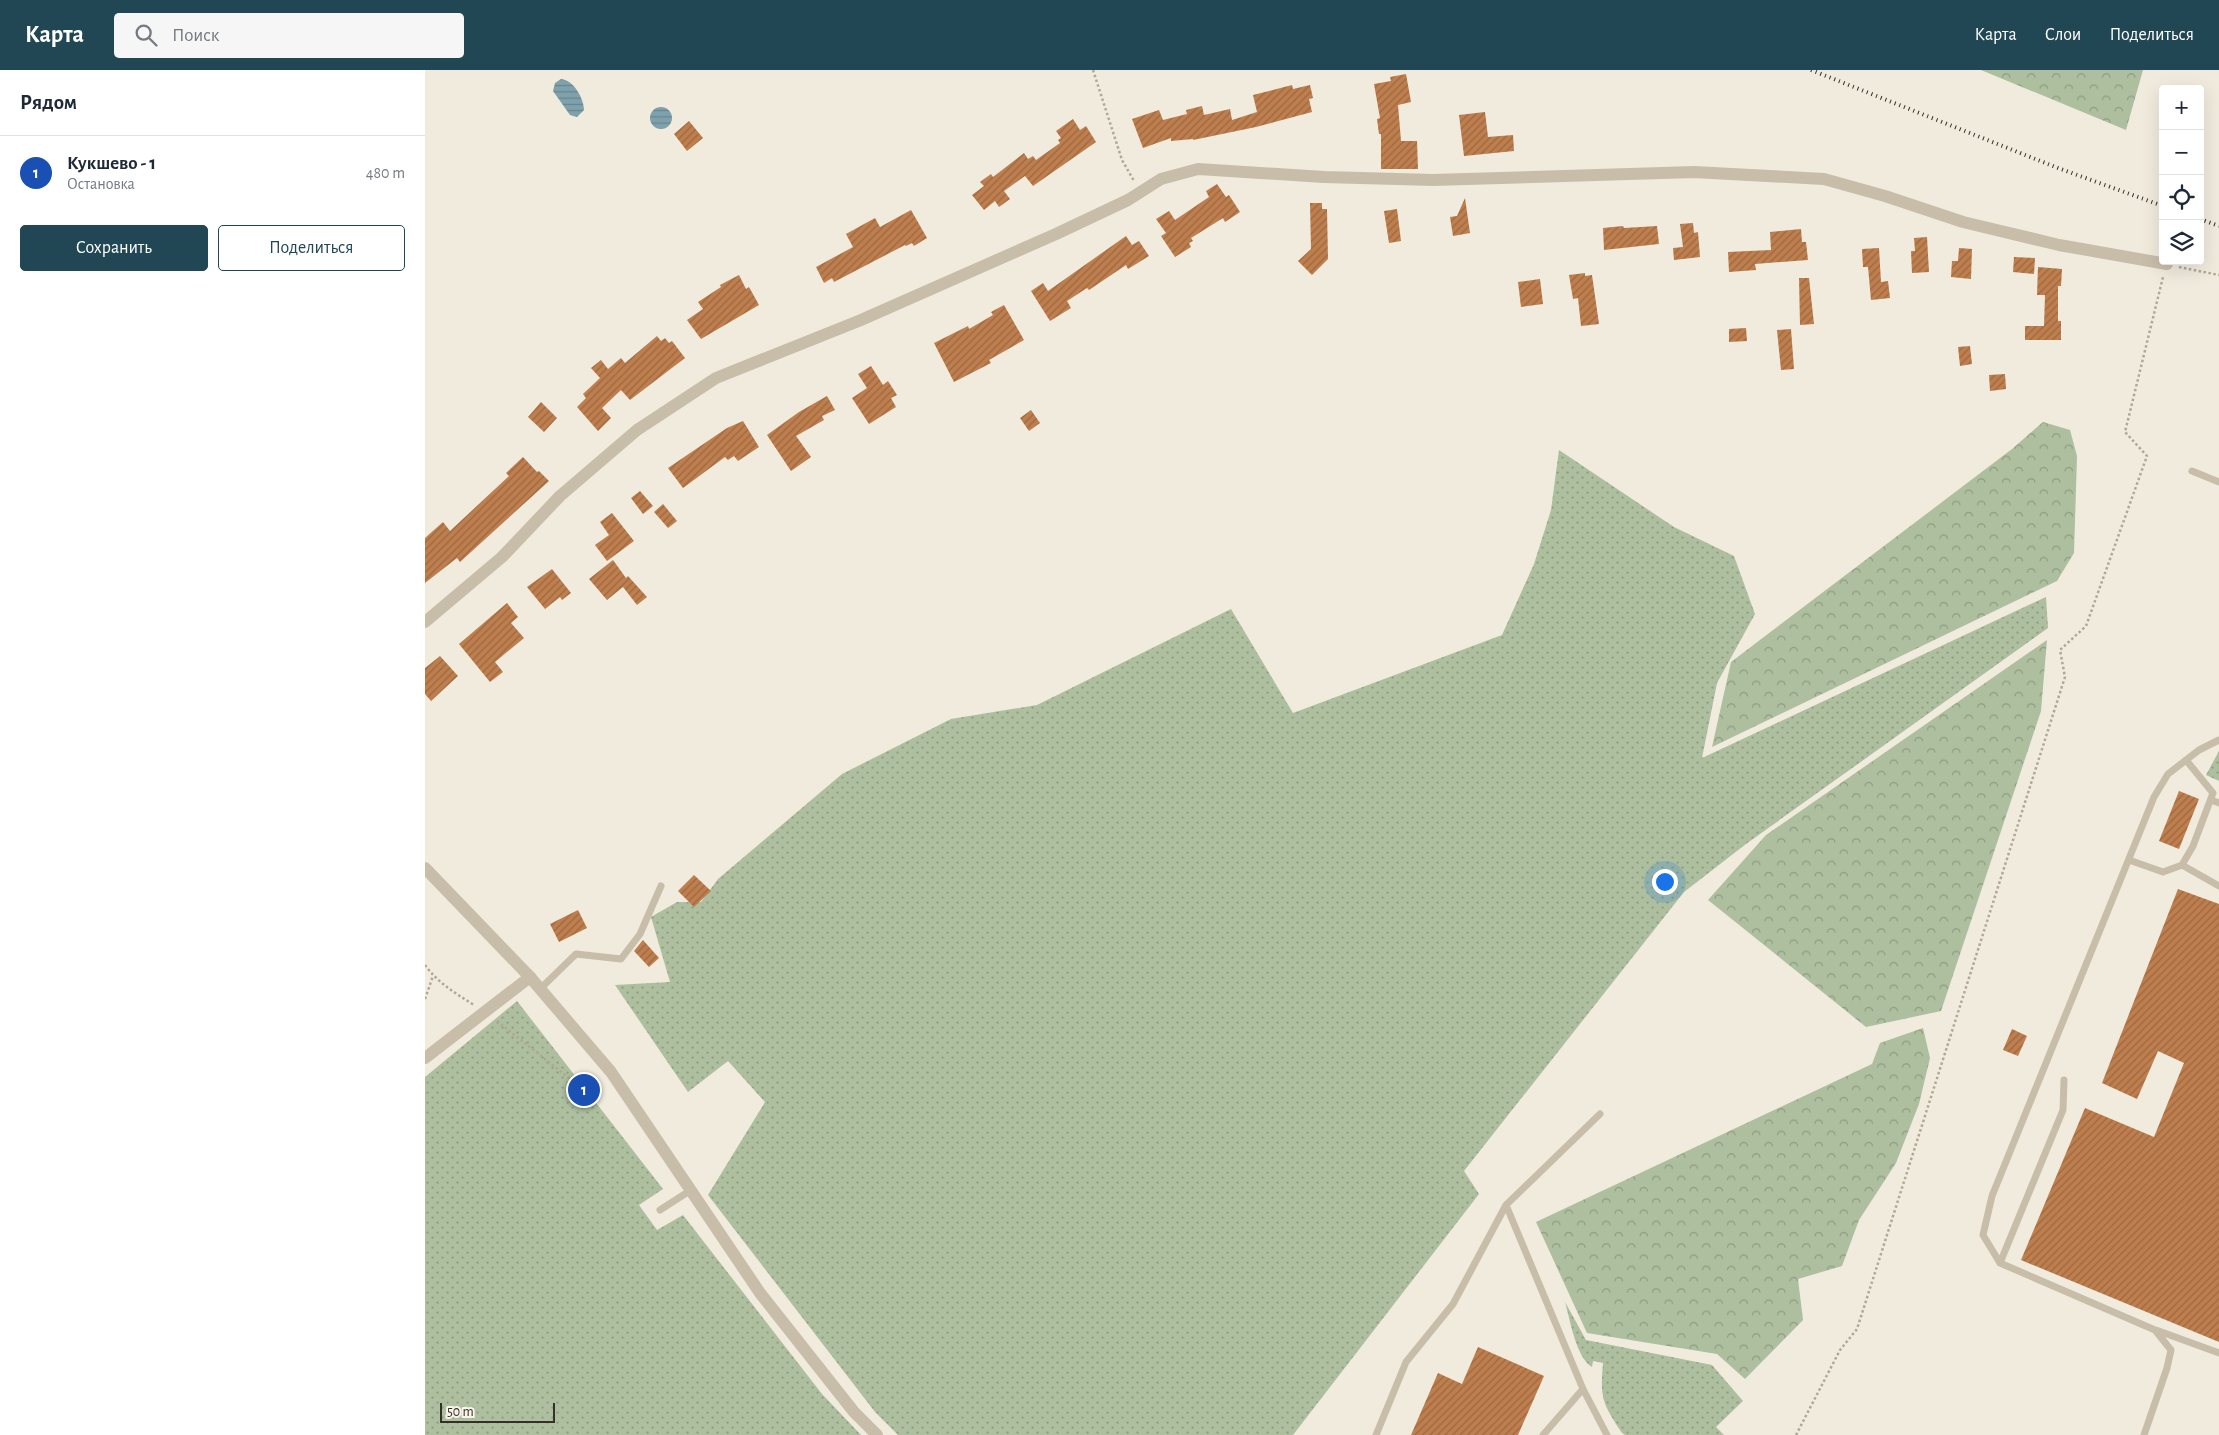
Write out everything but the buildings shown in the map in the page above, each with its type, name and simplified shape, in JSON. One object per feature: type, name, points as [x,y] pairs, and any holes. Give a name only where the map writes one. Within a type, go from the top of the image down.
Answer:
[{"type":"street","points":[[425,622],[502,557],[560,496],[637,430],[716,378],[861,320],[1055,234],[1141,192],[1161,179],[1198,169],[1433,180],[1685,172],[1824,180],[1885,196],[1963,222],[2059,245],[2159,263]]},
{"type":"street","points":[[425,868],[530,977],[611,1072],[760,1293],[854,1412],[877,1435]]},
{"type":"street","points":[[425,1058],[530,977]]},
{"type":"lane","points":[[2192,471],[2219,482]]},
{"type":"lane","points":[[2219,740],[2199,750],[2168,774],[2155,798],[1992,1196],[1983,1235],[2000,1263],[2155,1330],[2219,1353]]},
{"type":"lane","points":[[2129,860],[2163,872],[2182,865],[2193,846],[2213,793],[2186,760]]},
{"type":"lane","points":[[2211,800],[2219,804]]},
{"type":"lane","points":[[2182,865],[2219,886]]},
{"type":"lane","points":[[540,988],[577,954],[621,959],[640,934],[661,886]]},
{"type":"lane","points":[[2000,1263],[2063,1110],[2064,1080]]},
{"type":"lane","points":[[1376,1435],[1406,1362],[1453,1304],[1506,1205],[1600,1114]]},
{"type":"lane","points":[[660,1210],[691,1190]]},
{"type":"lane","points":[[1506,1205],[1583,1389],[1607,1435]]},
{"type":"lane","points":[[2144,1435],[2167,1368],[2171,1350],[2155,1330]]},
{"type":"lane","points":[[1543,1435],[1583,1389]]},
{"type":"path","points":[[1093,70],[1122,160],[1141,192]]},
{"type":"path","points":[[1796,1435],[1840,1350],[1857,1329],[2065,677],[2060,650],[2086,626],[2147,456],[2125,432],[2167,265]]},
{"type":"path","points":[[2172,265],[2219,275]]},
{"type":"path","points":[[425,965],[433,976],[452,992],[478,1007]]},
{"type":"path","points":[[425,999],[433,976]]},
{"type":"path","points":[[503,1025],[584,1090],[611,1072]]},
{"type":"green space","points":[[1981,70],[2143,70],[2126,130]]},
{"type":"green space","points":[[2043,422],[2070,430],[2077,456],[2074,553],[2057,581],[1712,747],[1731,662],[2012,449]]},
{"type":"green space","points":[[1559,450],[1674,527],[1734,556],[1755,614],[1717,683],[1702,758],[2046,597],[2048,628],[1746,844],[1684,892],[1464,1171],[1479,1194],[1293,1435],[898,1435],[875,1412],[708,1195],[765,1102],[728,1061],[688,1092],[615,985],[670,982],[651,917],[677,902],[701,902],[718,879],[842,774],[951,719],[1037,705],[1231,609],[1293,713],[1502,635],[1534,564],[1551,510]]},
{"type":"green space","points":[[2047,640],[2041,711],[1941,1011],[1866,1027],[1708,900],[1766,835]]},
{"type":"green space","points":[[2219,751],[2219,781],[2206,775]]},
{"type":"green space","points":[[517,1001],[663,1189],[639,1205],[657,1230],[683,1215],[822,1394],[861,1435],[425,1435],[425,1077]]},
{"type":"green space","points":[[1923,1028],[1930,1058],[1919,1104],[1896,1163],[1859,1220],[1842,1266],[1798,1279],[1803,1320],[1745,1379],[1717,1354],[1587,1333],[1536,1222],[1872,1064],[1880,1043]]},
{"type":"green space","points":[[1565,1302],[1586,1340],[1712,1365],[1743,1401],[1716,1427],[1724,1435],[1625,1435],[1622,1433],[1606,1407],[1602,1393],[1603,1363],[1593,1361],[1592,1367],[1586,1362],[1574,1338]]},
{"type":"water","points":[[561,79],[574,86],[580,96],[584,110],[577,117],[570,115],[553,91],[555,83]]},
{"type":"water","points":[[661,107],[669,110],[672,118],[669,126],[661,129],[653,126],[650,118],[653,110]]},
{"type":"railway","points":[[1811,70],[2058,168],[2159,205]]},
{"type":"railway","points":[[2203,220],[2219,226]]},
{"type":"place","name":"Кукшево - 1","points":[[584,1090]]}]
